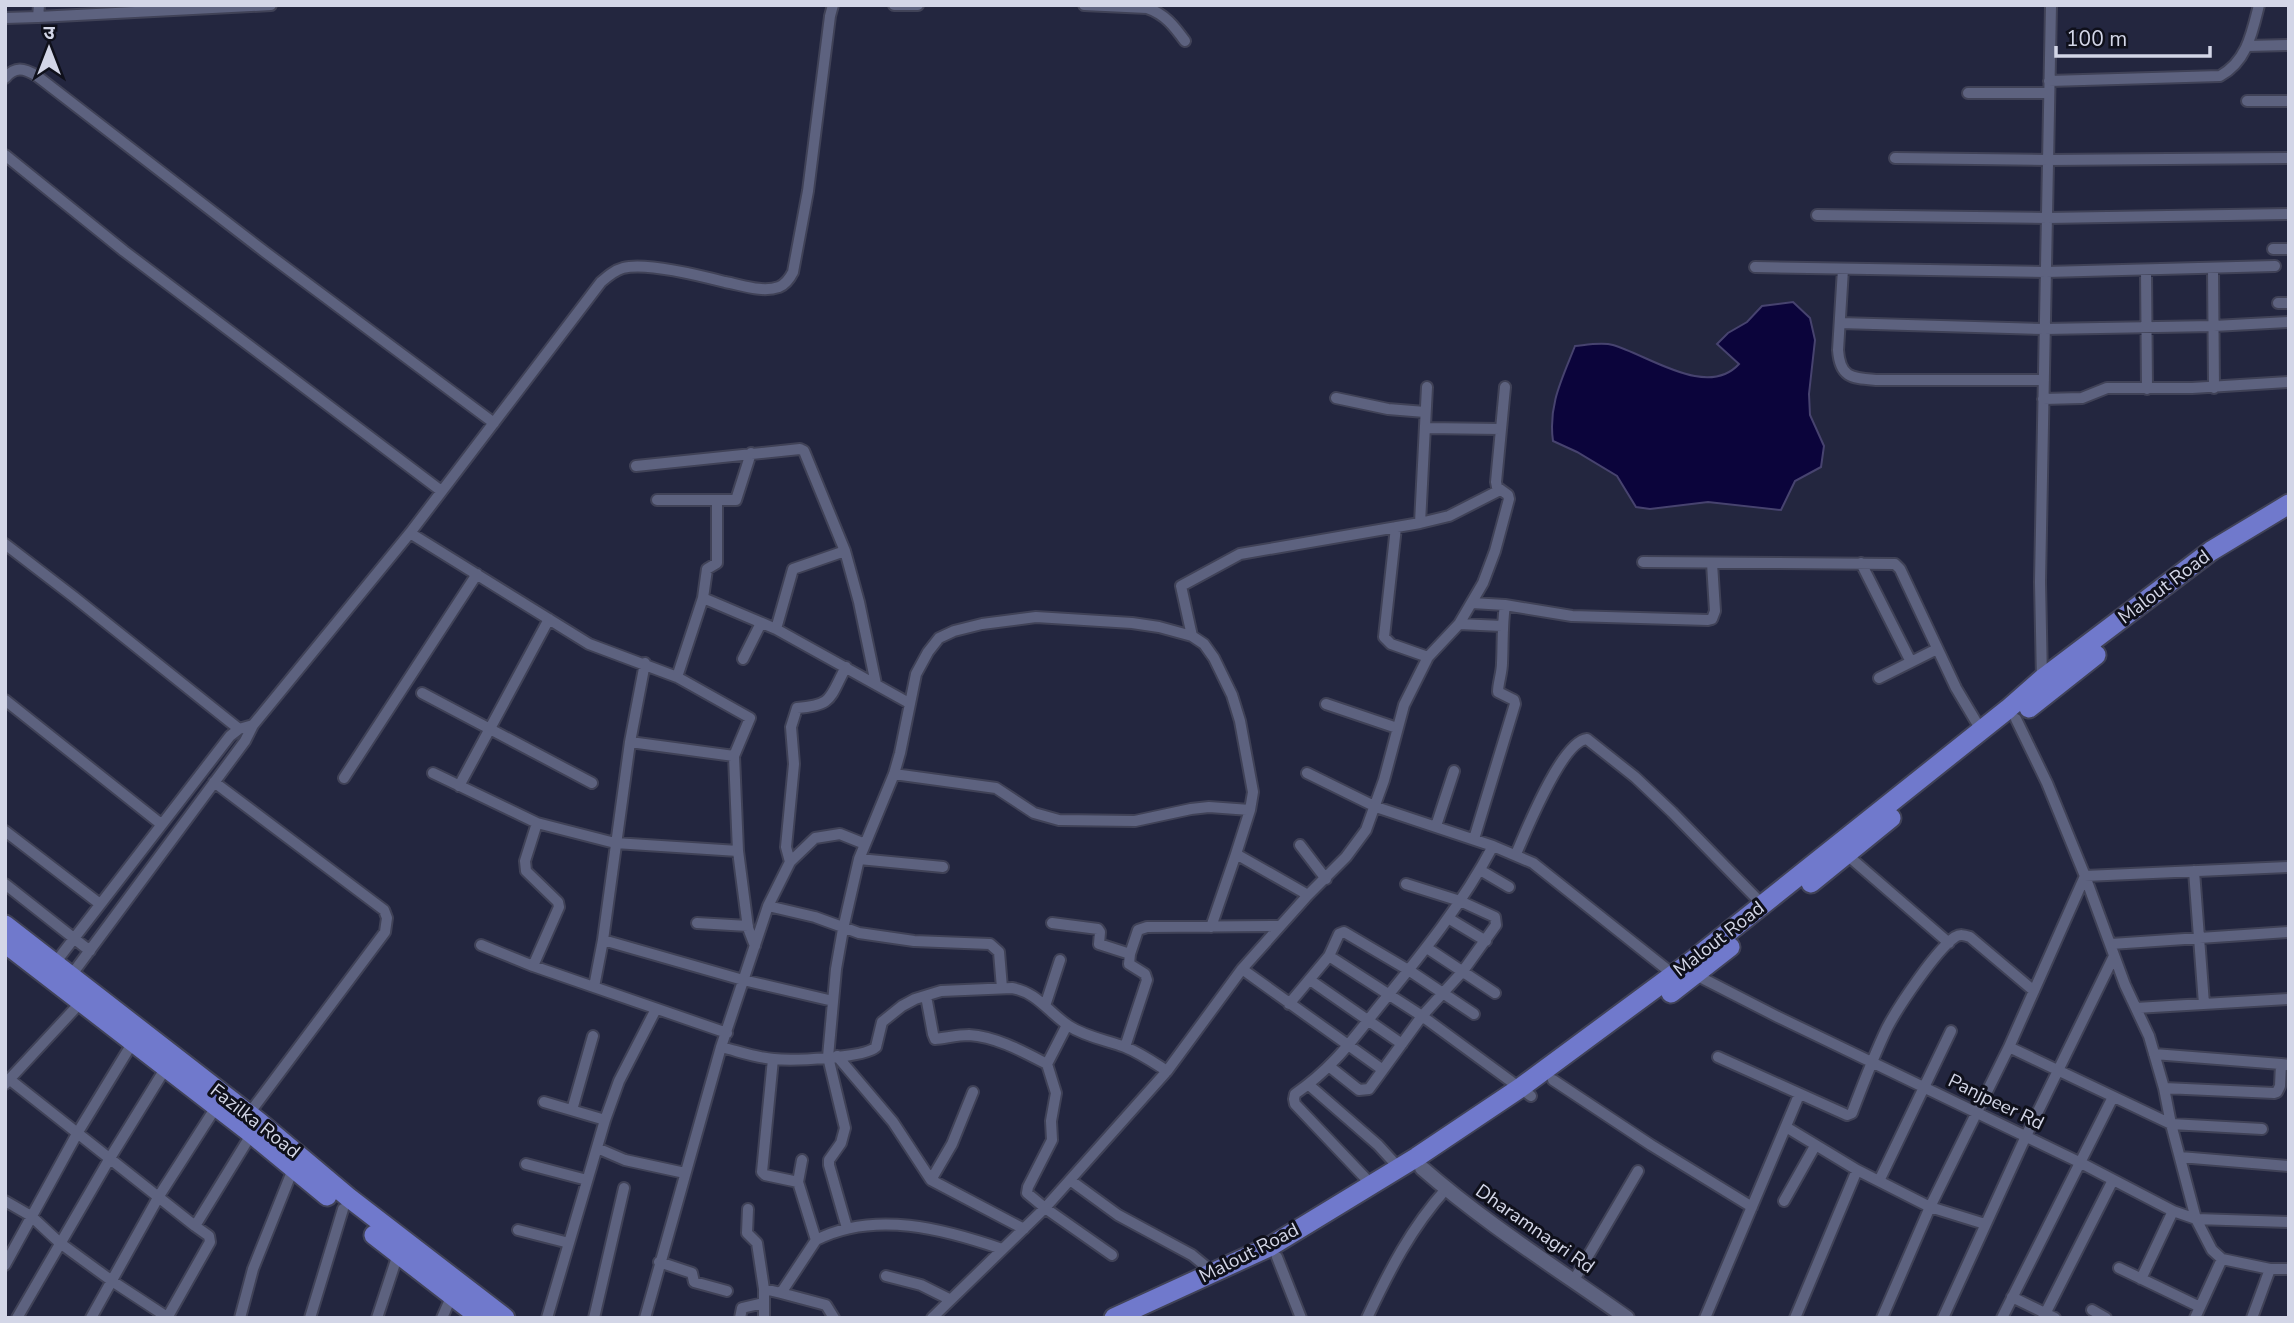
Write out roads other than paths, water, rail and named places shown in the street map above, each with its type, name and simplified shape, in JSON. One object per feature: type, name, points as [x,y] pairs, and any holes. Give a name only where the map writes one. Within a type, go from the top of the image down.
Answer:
[{"type":"highway","name":"Malout Road","points":[[1114,1318],[1270,1246],[1526,1092],[1553,1080],[1696,975],[2016,719],[2045,686],[2211,551],[2289,505]]},
{"type":"highway","name":"Malout Road","points":[[1146,1318],[1277,1257],[1422,1168],[1526,1092],[1980,730],[2219,562],[2289,519]]},
{"type":"highway","name":"Fazilka Road","points":[[5,925],[59,975],[505,1318]]},
{"type":"highway","name":"Fazilka Road","points":[[5,943],[59,975],[82,1001],[216,1107],[250,1124],[293,1169],[481,1318]]},
{"type":"street","points":[[5,18],[38,11],[271,5]]},
{"type":"street","points":[[59,975],[90,951],[245,741],[253,725],[410,533],[600,282],[624,268],[638,267],[765,289],[776,288],[788,280],[793,272],[808,191],[833,5]]},
{"type":"street","points":[[894,5],[918,5]]},
{"type":"street","points":[[1084,5],[1155,10],[1166,17],[1185,41]]},
{"type":"street","points":[[2045,686],[2040,582],[2051,5]]},
{"type":"street","points":[[1968,93],[2212,78],[2227,73],[2238,61],[2247,46],[2259,5]]},
{"type":"street","points":[[2247,46],[2289,45]]},
{"type":"street","points":[[5,78],[11,71],[19,69],[37,76],[494,423]]},
{"type":"street","points":[[2247,102],[2289,101]]},
{"type":"street","points":[[5,155],[124,251],[440,490]]},
{"type":"street","points":[[1895,158],[2289,158]]},
{"type":"street","points":[[1817,215],[2047,218],[2289,214]]},
{"type":"street","points":[[2273,249],[2289,249]]},
{"type":"street","points":[[1755,267],[2046,272],[2274,266]]},
{"type":"street","points":[[1843,269],[1839,362],[1850,376],[1876,380],[2044,380]]},
{"type":"street","points":[[2213,269],[2214,388]]},
{"type":"street","points":[[2146,270],[2147,389]]},
{"type":"street","points":[[1840,323],[2044,329],[2289,322]]},
{"type":"street","points":[[2043,399],[2082,398],[2107,388],[2214,388],[2289,382]]},
{"type":"street","points":[[1420,523],[1427,387]]},
{"type":"street","points":[[932,1318],[1045,1208],[1167,1072],[1242,969],[1346,857],[1366,830],[1376,807],[1404,705],[1429,657],[1459,624],[1472,603],[1487,572],[1503,526],[1509,499],[1496,482],[1506,387]]},
{"type":"street","points":[[1336,398],[1388,410],[1425,412]]},
{"type":"street","points":[[1425,428],[1501,429]]},
{"type":"street","points":[[636,466],[751,453],[800,449],[804,451],[845,551],[876,684]]},
{"type":"street","points":[[657,500],[718,502],[738,499],[751,453]]},
{"type":"street","points":[[1192,636],[1181,586],[1240,554],[1449,516],[1500,490]]},
{"type":"street","points":[[677,677],[703,598],[707,569],[717,563],[718,502]]},
{"type":"street","points":[[1396,527],[1384,637],[1391,644],[1429,657]]},
{"type":"street","points":[[410,533],[595,647],[645,663],[677,677],[750,718],[734,756],[738,851],[748,926],[755,946]]},
{"type":"street","points":[[5,544],[239,729]]},
{"type":"street","points":[[776,629],[793,569],[845,551]]},
{"type":"street","points":[[1643,562],[1890,563],[1900,569],[1956,688],[1980,730]]},
{"type":"street","points":[[1472,603],[1572,616],[1708,620],[1712,619],[1715,611],[1712,563]]},
{"type":"street","points":[[1861,564],[1911,662]]},
{"type":"street","points":[[344,778],[477,574]]},
{"type":"street","points":[[703,598],[776,629],[909,703]]},
{"type":"street","points":[[1474,839],[1515,704],[1514,700],[1498,692],[1505,606]]},
{"type":"street","points":[[847,1228],[829,1165],[832,1154],[841,1143],[845,1128],[832,1057],[833,1000],[843,929],[859,859],[901,753],[916,674],[939,638],[982,624],[1036,617],[1159,627],[1192,636],[1204,644],[1214,658],[1240,721],[1252,792],[1250,810],[1211,927]]},
{"type":"street","points":[[459,786],[549,619]]},
{"type":"street","points":[[743,659],[761,623]]},
{"type":"street","points":[[1459,624],[1502,626]]},
{"type":"street","points":[[1879,678],[1937,649]]},
{"type":"street","points":[[594,987],[645,663]]},
{"type":"street","points":[[790,862],[786,847],[794,764],[791,722],[797,708],[817,707],[827,702],[846,667]]},
{"type":"street","points":[[422,693],[592,783]]},
{"type":"street","points":[[5,700],[160,824]]},
{"type":"street","points":[[1326,704],[1396,727]]},
{"type":"street","points":[[2016,719],[2047,783],[2148,1036],[2164,1088],[2196,1219],[2212,1250],[2222,1259],[2270,1269],[2289,1269]]},
{"type":"street","points":[[59,975],[74,939],[160,824],[230,736],[239,729],[253,725]]},
{"type":"street","points":[[1516,854],[1549,781],[1578,743],[1587,739],[1672,811],[1763,905]]},
{"type":"street","points":[[631,742],[734,756]]},
{"type":"street","points":[[1436,826],[1454,771]]},
{"type":"street","points":[[433,773],[537,823],[615,843],[738,851]]},
{"type":"street","points":[[1307,773],[1376,807],[1474,839],[1533,863],[1674,975]]},
{"type":"street","points":[[894,774],[996,788],[1034,813],[1059,820],[1135,821],[1209,807],[1250,810]]},
{"type":"street","points":[[195,1226],[250,1124],[385,932],[387,918],[384,910],[214,782]]},
{"type":"street","points":[[533,966],[559,907],[558,902],[524,866],[537,823]]},
{"type":"street","points":[[5,831],[100,904]]},
{"type":"street","points":[[645,1318],[721,1047],[768,905],[790,862],[819,836],[840,834],[865,844]]},
{"type":"street","points":[[1300,845],[1326,879]]},
{"type":"street","points":[[1371,1184],[1295,1104],[1295,1094],[1330,1067],[1410,971],[1460,901],[1493,846]]},
{"type":"street","points":[[1236,854],[1308,895]]},
{"type":"street","points":[[1846,854],[1949,943]]},
{"type":"street","points":[[859,859],[943,867]]},
{"type":"street","points":[[2085,876],[2289,867]]},
{"type":"street","points":[[1480,870],[1509,887]]},
{"type":"street","points":[[2194,871],[2204,1004]]},
{"type":"street","points":[[1882,1318],[1930,1207],[2009,1047],[2085,876]]},
{"type":"street","points":[[5,884],[90,951]]},
{"type":"street","points":[[1330,1067],[1359,1090],[1369,1090],[1422,1016],[1463,971],[1496,925],[1495,917],[1460,901],[1406,884]]},
{"type":"street","points":[[768,905],[815,917],[843,929],[914,941],[990,944],[999,952],[1002,988]]},
{"type":"street","points":[[1448,918],[1486,941]]},
{"type":"street","points":[[697,923],[748,926]]},
{"type":"street","points":[[1052,923],[1098,929],[1099,944],[1130,954]]},
{"type":"street","points":[[1125,1047],[1147,980],[1145,974],[1129,964],[1136,933],[1141,928],[1280,926]]},
{"type":"street","points":[[1289,1004],[1329,956],[1339,934],[1344,932],[1410,971],[1474,1014]]},
{"type":"street","points":[[2111,944],[2289,932]]},
{"type":"street","points":[[1718,1057],[1847,1115],[1852,1113],[1872,1062],[1899,1008],[1956,936],[1963,934],[1970,937],[2034,991]]},
{"type":"street","points":[[603,940],[743,980],[833,1000]]},
{"type":"street","points":[[481,946],[727,1033]]},
{"type":"street","points":[[1427,947],[1494,993]]},
{"type":"street","points":[[1329,956],[1422,1016],[1526,1092]]},
{"type":"street","points":[[1943,1318],[2026,1136],[2114,956]]},
{"type":"street","points":[[1045,1006],[1060,960]]},
{"type":"street","points":[[1242,969],[1383,1070]]},
{"type":"street","name":"Panjpeer Rd","points":[[1696,975],[2081,1163],[2173,1211],[2196,1219],[2289,1223]]},
{"type":"street","points":[[1310,980],[1402,1044]]},
{"type":"street","points":[[721,1047],[773,1059],[832,1057],[872,1051],[878,1042],[882,1022],[908,1003],[941,990],[1022,989],[1033,995],[1067,1025],[1083,1034],[1125,1047],[1167,1072]]},
{"type":"street","points":[[926,996],[935,1039],[967,1035],[983,1037],[1003,1043],[1047,1064]]},
{"type":"street","points":[[2136,1008],[2289,999]]},
{"type":"street","points":[[5,1201],[31,1216],[60,1243],[167,1317],[210,1242],[209,1236],[159,1196],[78,1132],[7,1081],[82,1001]]},
{"type":"street","points":[[547,1318],[605,1120],[619,1082],[656,1009]]},
{"type":"street","points":[[1067,1025],[1047,1064],[1056,1093],[1051,1121],[1052,1140],[1027,1190],[1029,1196],[1112,1255]]},
{"type":"street","points":[[1879,1181],[1951,1031]]},
{"type":"street","points":[[572,1110],[593,1036]]},
{"type":"street","points":[[5,1265],[78,1132],[133,1042]]},
{"type":"street","points":[[2009,1047],[2171,1124],[2262,1129]]},
{"type":"street","points":[[2154,1054],[2285,1064],[2279,1090],[2274,1093],[2164,1088]]},
{"type":"street","points":[[832,1057],[892,1122],[931,1180],[1024,1228]]},
{"type":"street","points":[[773,1059],[762,1172],[798,1182]]},
{"type":"street","points":[[17,1318],[165,1069]]},
{"type":"street","points":[[1553,1080],[1752,1207]]},
{"type":"street","points":[[1309,1084],[1378,1145],[1399,1168]]},
{"type":"street","points":[[931,1180],[956,1135],[973,1092]]},
{"type":"street","points":[[1705,1318],[1799,1095]]},
{"type":"street","points":[[2002,1318],[2113,1097]]},
{"type":"street","points":[[544,1101],[605,1120]]},
{"type":"street","points":[[91,1318],[159,1196],[216,1107]]},
{"type":"street","points":[[1786,1127],[1857,1170],[1930,1207],[1985,1224]]},
{"type":"street","points":[[1784,1201],[1815,1146]]},
{"type":"street","points":[[597,1148],[625,1160],[685,1173]]},
{"type":"street","points":[[2179,1157],[2289,1166]]},
{"type":"street","points":[[802,1160],[798,1182],[816,1240]]},
{"type":"street","points":[[526,1164],[587,1180]]},
{"type":"street","name":"Dharamnagri Rd","points":[[1422,1168],[1506,1234],[1623,1316]]},
{"type":"street","points":[[240,1318],[253,1269],[293,1169]]},
{"type":"street","points":[[1795,1318],[1857,1170]]},
{"type":"street","points":[[1574,1280],[1638,1171]]},
{"type":"street","points":[[1070,1180],[1130,1222],[1192,1255],[1213,1273]]},
{"type":"street","points":[[2012,1297],[2048,1316],[2113,1180]]},
{"type":"street","points":[[594,1318],[624,1188]]},
{"type":"street","points":[[1367,1318],[1393,1263],[1413,1230],[1446,1189]]},
{"type":"street","points":[[310,1318],[342,1209]]},
{"type":"street","points":[[748,1209],[747,1233],[758,1244],[764,1289],[764,1318]]},
{"type":"street","points":[[2141,1279],[2173,1211]]},
{"type":"street","points":[[781,1293],[816,1240],[830,1232],[847,1228],[876,1225],[935,1228],[1002,1249]]},
{"type":"street","points":[[518,1230],[569,1243]]},
{"type":"street","points":[[377,1318],[398,1254]]},
{"type":"street","points":[[1277,1257],[1301,1318]]},
{"type":"street","points":[[2119,1268],[2198,1312],[2222,1259]]},
{"type":"street","points":[[659,1262],[692,1273],[694,1282],[727,1291]]},
{"type":"street","points":[[2252,1318],[2270,1269]]},
{"type":"street","points":[[886,1276],[921,1285],[949,1299]]},
{"type":"street","points":[[764,1289],[826,1305],[834,1318]]},
{"type":"street","points":[[442,1318],[452,1295]]},
{"type":"street","points":[[740,1318],[742,1308],[763,1303]]},
{"type":"street","points":[[2092,1310],[2106,1318]]}]
